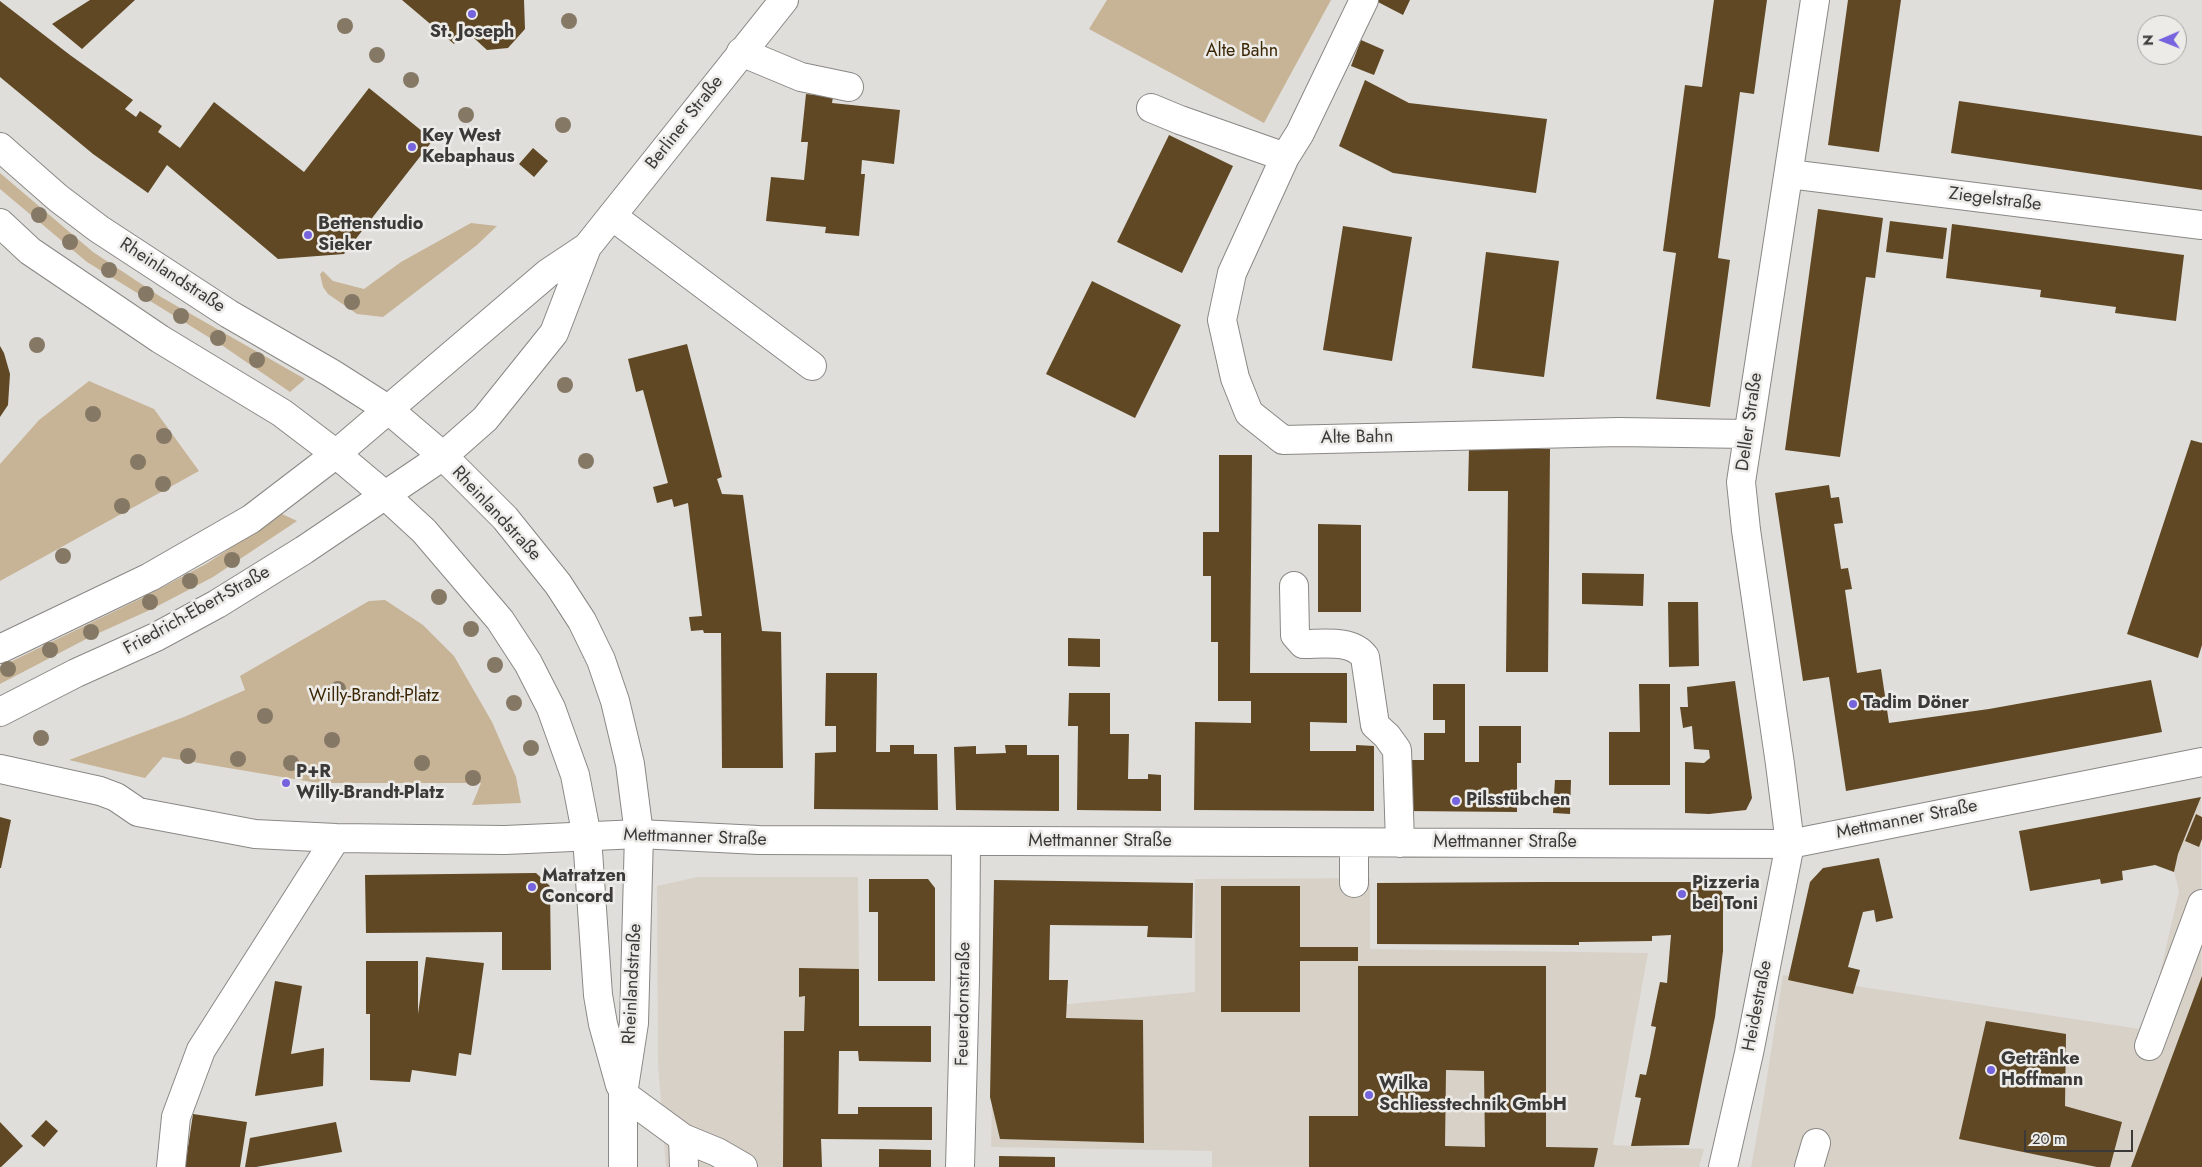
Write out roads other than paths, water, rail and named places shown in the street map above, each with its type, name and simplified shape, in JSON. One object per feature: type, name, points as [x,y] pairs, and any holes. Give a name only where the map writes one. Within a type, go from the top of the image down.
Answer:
[{"type":"street","name":"Berliner Straße","points":[[336,454],[548,273],[587,247],[784,0]]},
{"type":"street","name":"Alte Bahn","points":[[1364,0],[1300,134],[1286,157],[1232,273],[1222,320],[1236,378],[1249,413],[1283,440],[1619,432],[1747,434]]},
{"type":"street","name":"Deller Straße","points":[[1790,844],[1741,482],[1815,0]]},
{"type":"street","points":[[741,52],[802,77],[849,87]]},
{"type":"street","points":[[1151,108],[1286,157]]},
{"type":"street","name":"Rheinlandstraße","points":[[0,147],[58,198],[99,229],[229,314],[331,373],[389,410],[443,456],[505,518],[558,584],[582,621],[601,660],[615,701],[630,764],[639,834],[634,1022],[623,1094],[623,1167]]},
{"type":"street","name":"Ziegelstraße","points":[[1789,174],[2202,225]]},
{"type":"street","points":[[612,216],[812,366]]},
{"type":"street","name":"Rheinlandstraße","points":[[0,223],[30,252],[160,339],[282,413],[336,454],[424,531],[500,620],[528,663],[551,708],[575,775],[587,837],[598,995],[603,1024],[623,1094]]},
{"type":"street","name":"Berliner Straße","points":[[443,456],[485,419],[554,332],[587,247]]},
{"type":"street","points":[[0,649],[150,577],[243,524],[336,454]]},
{"type":"street","name":"Friedrich-Ebert-Straße","points":[[0,712],[76,673],[156,637],[217,604],[386,496],[443,456]]},
{"type":"street","points":[[1294,586],[1295,635],[1303,644],[1347,645],[1359,648],[1365,657],[1375,725],[1388,736],[1397,750],[1400,843]]},
{"type":"street","name":"Mettmanner Straße","points":[[0,768],[100,791],[116,797],[138,812],[255,834],[336,838],[504,840],[639,834],[758,840],[1790,844],[2202,762]]},
{"type":"street","points":[[171,1167],[176,1116],[201,1050],[336,838]]},
{"type":"street","name":"Feuerdornstraße","points":[[960,1167],[965,980],[966,841]]},
{"type":"street","points":[[1354,842],[1354,883]]},
{"type":"street","name":"Heidestraße","points":[[1723,1167],[1749,1054],[1790,844]]},
{"type":"street","points":[[2150,1046],[2202,904]]},
{"type":"street","points":[[623,1094],[683,1138],[730,1163]]},
{"type":"street","points":[[683,1138],[684,1167]]},
{"type":"place","name":"St. Joseph","points":[[472,14]]},
{"type":"place","name":"Key West Kebaphaus","points":[[412,147]]},
{"type":"place","name":"Bettenstudio Sieker","points":[[308,235]]},
{"type":"place","name":"Tadim Döner","points":[[1853,704]]},
{"type":"place","name":"P+R Willy-Brandt-Platz","points":[[286,783]]},
{"type":"place","name":"Pilsstübchen","points":[[1456,801]]},
{"type":"place","name":"Matratzen Concord","points":[[532,887]]},
{"type":"place","name":"Pizzeria bei Toni","points":[[1682,894]]},
{"type":"place","name":"Getränke Hoffmann","points":[[1991,1070]]},
{"type":"place","name":"Wilka Schliesstechnik GmbH","points":[[1369,1095]]},
{"type":"park label","name":"Willy-Brandt-Platz","points":[[374,697]]}]
